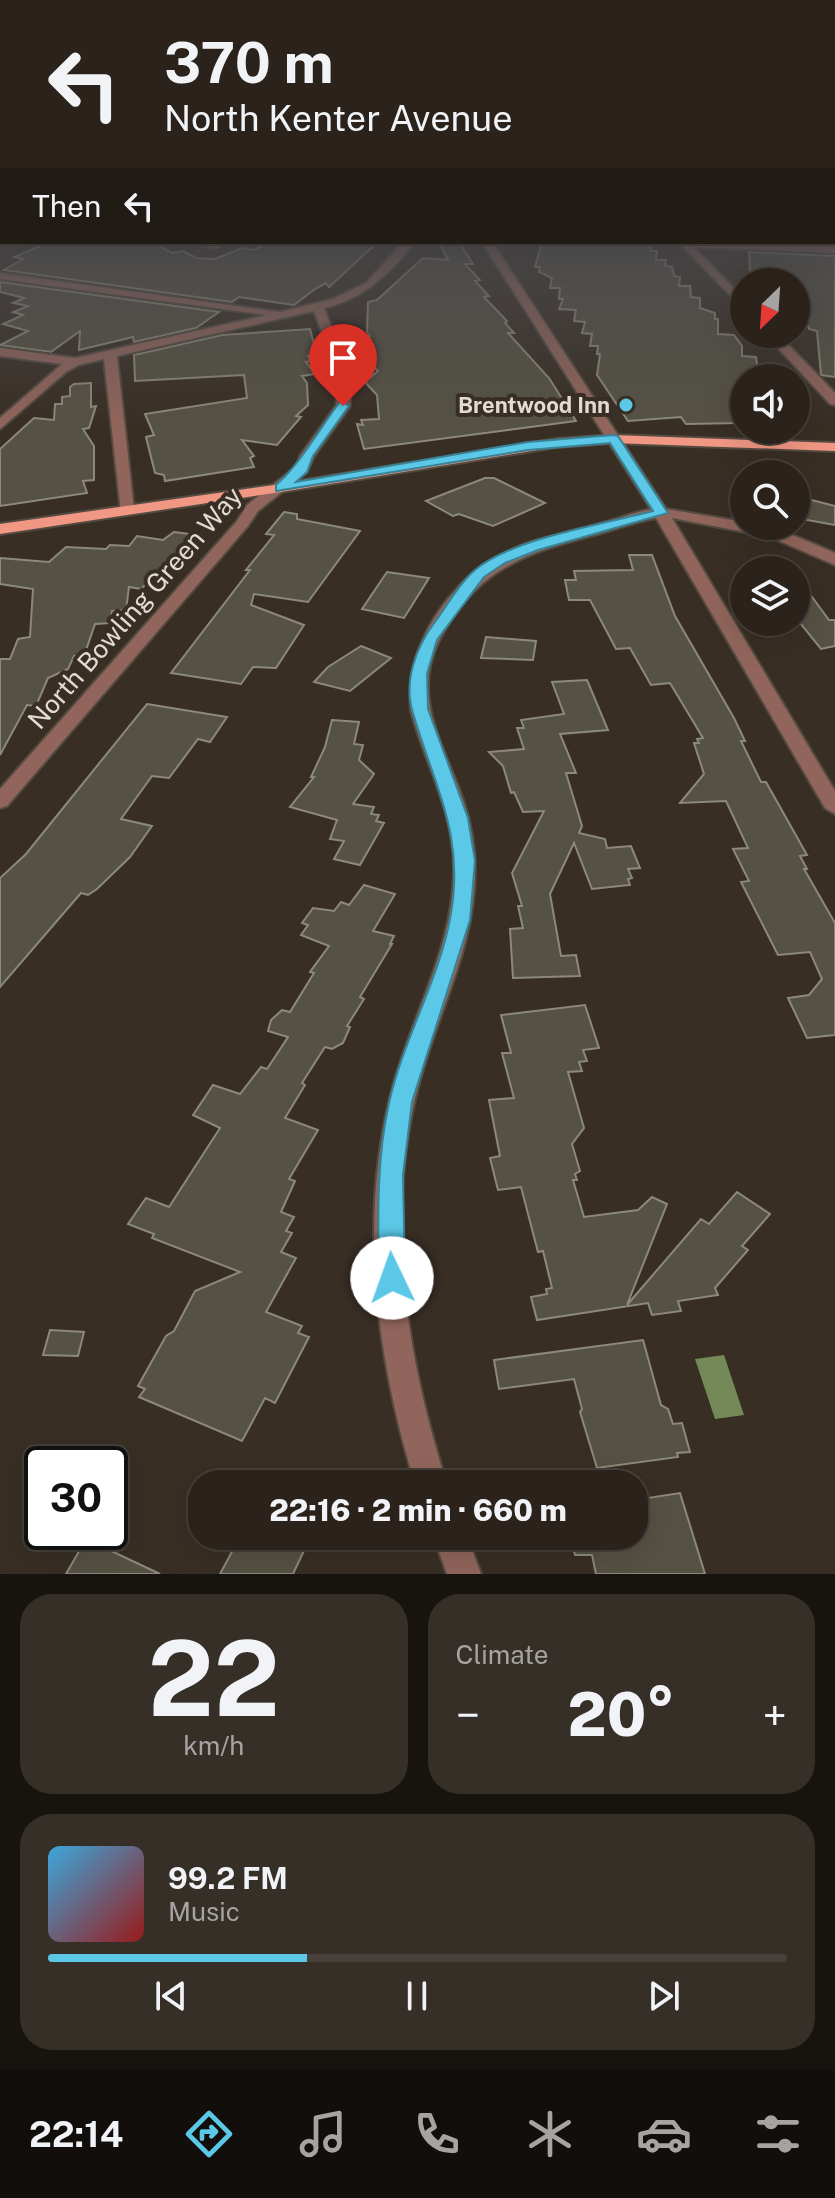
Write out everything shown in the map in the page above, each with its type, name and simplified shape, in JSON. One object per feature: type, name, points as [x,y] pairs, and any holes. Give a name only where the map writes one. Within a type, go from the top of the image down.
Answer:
[{"type":"main road","points":[[0,529],[281,488],[528,446],[613,439],[835,447]]},
{"type":"street","points":[[29,279],[201,300],[285,314]]},
{"type":"street","points":[[0,425],[62,369],[75,362],[317,307],[362,290],[373,279]]},
{"type":"street","points":[[511,279],[661,513],[835,808]]},
{"type":"street","name":"North Bowling Green Way","points":[[0,802],[243,523],[252,508],[304,467],[307,456],[334,421],[346,395],[345,379],[322,313],[317,307]]},
{"type":"street","points":[[784,348],[835,401]]},
{"type":"street","points":[[0,352],[75,362]]},
{"type":"street","points":[[110,353],[126,510]]},
{"type":"street","points":[[0,406],[19,406]]},
{"type":"street","points":[[426,1470],[399,1350],[389,1255],[390,1175],[401,1102],[460,920],[466,861],[459,818],[420,709],[419,674],[429,640],[458,597],[489,567],[533,547],[661,513],[772,531],[811,544],[835,560]]},
{"type":"street","points":[[455,1550],[464,1574]]},
{"type":"shaded area","points":[[724,1355],[744,1415],[715,1419],[695,1359]]},
{"type":"building","points":[[71,279],[337,279],[329,287],[326,283],[315,289],[294,305],[239,297],[232,302]]},
{"type":"building","points":[[400,279],[479,279],[475,281],[489,296],[484,297],[514,333],[508,333],[549,378],[576,421],[364,449],[357,424],[363,425],[361,420],[379,419],[377,395],[365,382],[378,371],[368,361],[372,360],[368,356],[373,355],[368,350],[372,349],[363,337],[370,336],[367,332],[368,302],[377,300]]},
{"type":"building","points":[[552,279],[680,279],[679,286],[690,286],[691,297],[700,298],[700,308],[715,313],[718,334],[730,335],[730,348],[742,348],[742,356],[756,357],[757,364],[730,364],[730,423],[686,424],[681,417],[628,421],[597,375],[600,354],[597,354],[598,346],[590,346],[592,334],[582,333],[585,322],[574,321],[576,310],[559,309],[563,299],[559,299],[560,288],[550,288]]},
{"type":"building","points":[[810,279],[835,279],[835,377],[821,375],[817,331],[810,329]]},
{"type":"building","points":[[0,282],[219,312],[196,328],[134,342],[133,337],[79,350],[80,331],[51,352],[0,345],[28,331],[3,324],[23,315],[13,312],[28,306],[13,303],[24,298],[0,292]]},
{"type":"building","points":[[310,329],[317,355],[308,356],[311,361],[306,362],[315,374],[302,376],[307,383],[308,405],[296,416],[301,417],[277,445],[242,440],[254,456],[250,458],[254,467],[165,481],[164,475],[155,473],[146,437],[154,435],[145,414],[247,398],[244,375],[135,381],[134,355],[222,335]]},
{"type":"building","points":[[91,383],[91,407],[96,406],[89,428],[83,429],[94,446],[94,480],[83,481],[87,493],[0,506],[0,449],[34,418],[54,420],[55,404],[62,404],[62,397],[70,396],[70,387],[74,384]]},
{"type":"building","points":[[485,478],[494,478],[545,503],[493,526],[459,514],[453,516],[426,501]]},
{"type":"building","points":[[810,500],[835,506],[835,525],[810,521]]},
{"type":"building","points":[[284,512],[297,514],[297,519],[360,531],[308,602],[254,594],[251,605],[304,625],[276,668],[253,667],[241,684],[171,673],[250,570],[246,570],[274,535],[266,534]]},
{"type":"building","points":[[174,532],[197,535],[191,542],[198,543],[159,587],[129,587],[126,610],[112,611],[110,623],[95,624],[84,656],[74,656],[68,669],[48,678],[36,706],[27,705],[0,755],[0,659],[10,659],[18,639],[30,637],[33,589],[0,584],[0,558],[49,562],[66,547],[106,549],[110,545],[129,546],[137,536],[163,540]]},
{"type":"building","points":[[629,555],[652,555],[675,616],[734,718],[745,741],[741,741],[761,782],[766,782],[807,855],[800,856],[807,869],[804,869],[835,923],[835,1035],[807,1038],[788,998],[809,995],[822,979],[810,952],[778,955],[741,882],[749,881],[733,849],[748,848],[726,801],[680,803],[704,774],[694,743],[699,743],[697,739],[703,738],[670,683],[651,685],[630,648],[616,649],[590,600],[569,600],[565,580],[576,580],[574,571],[633,570]]},
{"type":"building","points":[[387,572],[429,578],[404,618],[362,609]]},
{"type":"building","points":[[810,594],[829,620],[835,620],[835,646],[821,649],[810,635]]},
{"type":"building","points":[[486,637],[536,641],[533,660],[481,658]]},
{"type":"building","points":[[361,646],[391,658],[350,691],[314,682],[328,667]]},
{"type":"building","points":[[587,680],[608,730],[560,734],[576,773],[566,773],[582,826],[579,833],[605,839],[607,848],[631,846],[640,868],[628,869],[632,878],[628,879],[630,885],[592,889],[574,843],[550,894],[561,956],[576,955],[580,976],[513,978],[510,929],[523,928],[518,906],[522,906],[512,873],[544,811],[523,812],[514,792],[511,793],[503,766],[489,752],[524,749],[517,728],[524,728],[521,720],[564,714],[552,682]]},
{"type":"building","points":[[147,704],[227,717],[210,742],[198,739],[169,778],[152,776],[121,819],[152,826],[130,857],[97,889],[88,895],[81,893],[0,987],[0,878],[26,854]]},
{"type":"building","points":[[332,720],[359,722],[354,744],[363,745],[359,760],[374,774],[353,804],[374,807],[371,814],[379,815],[376,821],[384,823],[360,865],[334,859],[344,841],[330,839],[337,820],[290,807],[314,777],[311,777],[325,747]]},
{"type":"building","points":[[364,885],[395,894],[373,931],[394,936],[392,944],[360,997],[364,999],[347,1026],[350,1027],[343,1043],[332,1049],[325,1047],[285,1118],[318,1130],[289,1179],[295,1181],[281,1212],[294,1217],[286,1231],[292,1233],[281,1252],[296,1258],[266,1312],[302,1326],[298,1333],[309,1337],[275,1403],[265,1398],[242,1441],[139,1397],[145,1389],[138,1386],[166,1336],[174,1331],[195,1291],[240,1272],[152,1238],[154,1234],[128,1224],[146,1198],[169,1207],[220,1128],[193,1115],[213,1085],[240,1094],[261,1067],[267,1069],[288,1037],[268,1031],[271,1020],[282,1010],[290,1012],[314,973],[310,972],[329,946],[301,935],[308,925],[302,923],[313,908],[334,911],[341,902],[349,905]]},
{"type":"building","points":[[585,1005],[599,1048],[583,1050],[587,1061],[579,1062],[582,1071],[568,1072],[584,1128],[572,1144],[580,1171],[575,1174],[577,1180],[573,1180],[584,1217],[638,1210],[652,1197],[667,1204],[627,1305],[701,1219],[709,1224],[737,1192],[770,1214],[742,1246],[748,1250],[715,1288],[718,1295],[678,1301],[681,1311],[652,1315],[648,1303],[537,1320],[531,1297],[547,1294],[546,1289],[552,1288],[543,1251],[538,1252],[521,1187],[498,1190],[490,1158],[500,1156],[489,1100],[514,1098],[502,1053],[511,1053],[501,1015]]},
{"type":"building","points":[[50,1330],[84,1332],[78,1356],[43,1355]]},
{"type":"building","points":[[643,1340],[661,1405],[668,1409],[673,1424],[682,1423],[690,1452],[677,1453],[678,1457],[597,1468],[580,1412],[582,1409],[574,1379],[499,1389],[494,1360]]},
{"type":"building","points":[[680,1493],[705,1574],[596,1574],[592,1555],[575,1555],[574,1550],[648,1550],[648,1498]]},
{"type":"building","points":[[80,1550],[109,1550],[160,1574],[66,1574]]},
{"type":"building","points":[[233,1550],[304,1550],[293,1574],[220,1574]]},
{"type":"place","name":"Brentwood Inn","points":[[626,405]]},
{"type":"route","points":[[343,406],[307,456],[304,467],[281,488],[528,446],[613,439],[661,513],[533,547],[500,560],[479,574],[458,597],[429,640],[419,674],[420,709],[459,818],[466,861],[460,920],[401,1102],[390,1175],[389,1255],[392,1278]]}]
